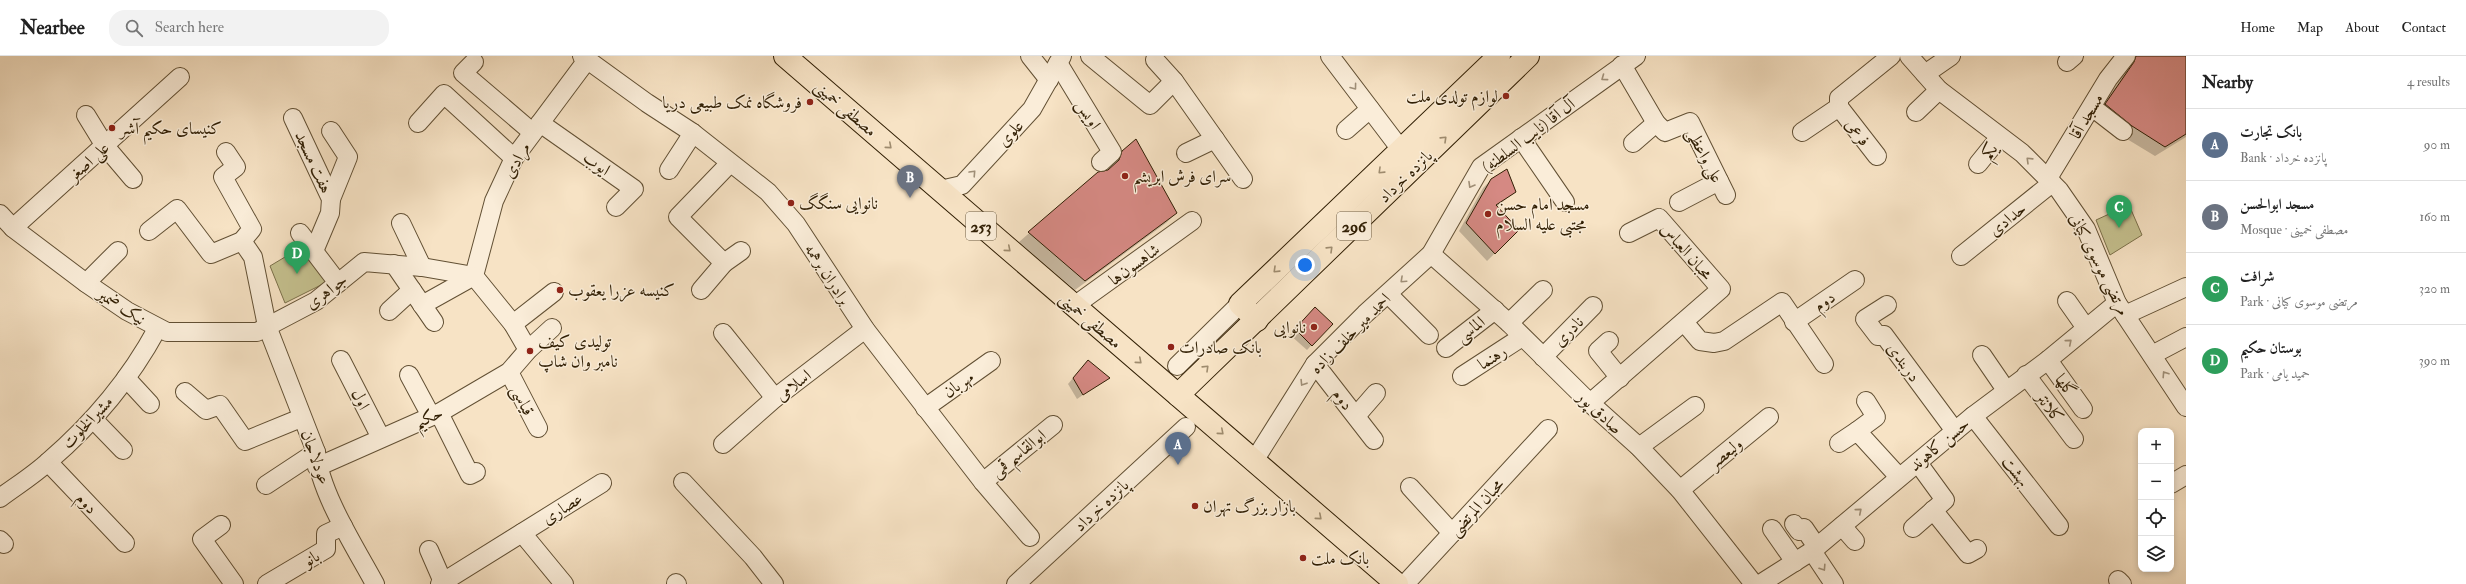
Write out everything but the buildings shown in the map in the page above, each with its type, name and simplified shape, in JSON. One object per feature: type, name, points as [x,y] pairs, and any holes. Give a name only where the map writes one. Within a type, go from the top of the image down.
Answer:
[{"type":"main road","name":"مصطفی خمینی","points":[[785,56],[1397,584]]},
{"type":"main road","name":"پانزده خرداد","points":[[1240,304],[1402,151],[1499,56]]},
{"type":"main road","name":"پانزده خرداد","points":[[1178,395],[1528,56]]},
{"type":"main road","points":[[1240,304],[1257,320]]},
{"type":"street","points":[[1030,56],[1049,80]]},
{"type":"street","points":[[1090,56],[1150,105],[1174,81]]},
{"type":"street","points":[[1330,56],[1402,151]]},
{"type":"street","points":[[1802,132],[1839,107],[1839,98],[1891,56]]},
{"type":"street","name":"مرتضی موسوی کیانی","points":[[1909,56],[1939,90],[1999,138],[2022,153],[2050,180],[2086,229],[2121,309],[2152,355],[2180,387],[2186,407]]},
{"type":"street","points":[[1925,74],[1951,56]]},
{"type":"street","name":"مسجد آقا","points":[[2050,180],[2122,57]]},
{"type":"street","name":"مرادی","points":[[474,276],[494,201],[514,158],[585,58]]},
{"type":"street","name":"برادران برهمه","points":[[585,58],[693,133],[768,192],[796,224],[865,330],[924,408],[983,482],[1030,537]]},
{"type":"street","name":"علوی","points":[[940,190],[962,184],[1032,109],[1060,59]]},
{"type":"street","name":"اویس","points":[[1060,59],[1112,152],[1101,162]]},
{"type":"street","points":[[1155,60],[1174,81],[1243,179]]},
{"type":"street","points":[[1629,60],[1656,124],[1633,143]]},
{"type":"street","name":"آل آقا (نایب السلطنه)","points":[[1432,254],[1481,167],[1629,60]]},
{"type":"street","points":[[474,62],[463,73],[536,128]]},
{"type":"street","name":"علی اصغر","points":[[4,220],[105,146],[180,77]]},
{"type":"street","points":[[1916,112],[1939,90]]},
{"type":"street","points":[[418,123],[444,94],[514,158]]},
{"type":"street","name":"فرعی","points":[[1839,107],[1877,156]]},
{"type":"street","points":[[2092,107],[2123,131]]},
{"type":"street","points":[[1346,130],[1370,109]]},
{"type":"street","points":[[86,115],[105,146],[133,179]]},
{"type":"street","name":"هفت مسجد","points":[[293,118],[331,199],[330,213],[314,251]]},
{"type":"street","name":"علی واعظی","points":[[1656,124],[1665,132],[1690,122],[1723,188],[1679,202]]},
{"type":"street","name":"ایوب","points":[[536,128],[634,189],[616,207]]},
{"type":"street","points":[[331,131],[348,157],[331,199]]},
{"type":"street","points":[[670,170],[693,133]]},
{"type":"street","points":[[1521,138],[1565,202]]},
{"type":"street","name":"یکم","points":[[1978,164],[1999,138]]},
{"type":"street","points":[[1186,153],[1215,139]]},
{"type":"street","points":[[149,231],[177,209],[211,254],[242,241],[252,229],[223,177],[236,167],[226,152]]},
{"type":"street","points":[[724,263],[678,217],[730,163]]},
{"type":"street","name":"حدادی","points":[[1961,256],[2050,180]]},
{"type":"street","name":"محبان العباس","points":[[1590,403],[1721,289],[1659,218],[1629,233]]},
{"type":"street","name":"نیک ضمیر","points":[[4,220],[86,283],[157,329],[176,333],[241,334],[257,332],[267,326]]},
{"type":"street","name":"شاهسون‌ها","points":[[1074,306],[1192,222]]},
{"type":"street","points":[[401,223],[422,267]]},
{"type":"street","points":[[300,233],[338,283]]},
{"type":"street","points":[[242,241],[253,257],[267,326]]},
{"type":"street","points":[[86,283],[118,251]]},
{"type":"street","points":[[701,290],[724,263],[742,251]]},
{"type":"street","name":"احمد میر خلف زاده","points":[[1254,461],[1315,364],[1365,314],[1432,254]]},
{"type":"street","name":"صادق پور","points":[[1432,254],[1509,323],[1590,403],[1639,447],[1680,490],[1754,584]]},
{"type":"street","name":"جواهری","points":[[267,326],[316,301],[364,262],[422,267],[474,276]]},
{"type":"street","points":[[394,264],[434,322]]},
{"type":"street","points":[[422,305],[474,276],[513,324],[528,350]]},
{"type":"street","name":"دوم","points":[[1794,322],[1854,280]]},
{"type":"street","name":"حسن کاهوند","points":[[1760,584],[1814,549],[1973,416],[2048,360],[2086,328],[2121,309],[2186,287]]},
{"type":"street","points":[[389,311],[412,290]]},
{"type":"street","points":[[1509,323],[1543,290]]},
{"type":"street","points":[[513,324],[554,292]]},
{"type":"street","points":[[1388,294],[1429,335]]},
{"type":"street","points":[[2067,301],[2086,328]]},
{"type":"street","points":[[1684,322],[1700,341],[1714,343],[1724,340],[1782,302],[1794,322],[1824,364]]},
{"type":"street","name":"پانزده خرداد","points":[[1177,366],[1240,304]]},
{"type":"street","name":"دربندی","points":[[1887,305],[1865,319],[1878,336],[1884,335],[1955,431]]},
{"type":"street","name":"نادری","points":[[1543,357],[1593,306]]},
{"type":"street","name":"الماسی","points":[[1446,348],[1495,310]]},
{"type":"street","name":"عودلاجان","points":[[267,326],[343,526],[374,584]]},
{"type":"street","name":"حکیم","points":[[266,486],[317,460],[381,438],[435,414],[508,372],[528,350],[552,328]]},
{"type":"street","name":"مشیرالخلوت","points":[[0,498],[48,462],[93,418],[126,378],[145,351],[157,329]]},
{"type":"street","name":"اسلامی","points":[[723,444],[775,398],[865,330]]},
{"type":"street","points":[[723,333],[775,398]]},
{"type":"street","name":"رهنما","points":[[1462,376],[1522,337]]},
{"type":"street","points":[[2152,355],[2186,337]]},
{"type":"street","points":[[1609,341],[1598,351],[1620,378]]},
{"type":"street","points":[[1982,355],[2006,390]]},
{"type":"street","name":"اول","points":[[341,360],[381,438]]},
{"type":"street","name":"گلها","points":[[2048,360],[2083,409]]},
{"type":"street","name":"مهربان","points":[[924,408],[991,361]]},
{"type":"street","name":"دوم","points":[[1315,364],[1374,440]]},
{"type":"street","name":"قیاسی","points":[[508,372],[538,428]]},
{"type":"street","points":[[409,374],[435,414],[470,475],[476,472]]},
{"type":"street","name":"کلانتر","points":[[2026,375],[2074,439]]},
{"type":"street","points":[[126,378],[150,404]]},
{"type":"street","points":[[185,392],[206,410],[220,404],[245,441],[301,418]]},
{"type":"street","name":"دوم","points":[[1356,416],[1376,393]]},
{"type":"street","points":[[1839,443],[1876,417],[1866,401]]},
{"type":"street","points":[[1639,447],[1695,406]]},
{"type":"street","name":"بهشت","points":[[1973,416],[2059,526]]},
{"type":"street","name":"ولیعصر","points":[[1680,490],[1769,417]]},
{"type":"street","points":[[93,418],[124,450]]},
{"type":"street","name":"ابوالقاسم قمی","points":[[983,482],[1054,425]]},
{"type":"street","name":"پانزده خرداد","points":[[1016,584],[1186,428]]},
{"type":"street","name":"محبان المرتضی","points":[[1405,584],[1548,429]]},
{"type":"street","points":[[1857,431],[1900,478]]},
{"type":"street","name":"دوم","points":[[48,462],[125,544]]},
{"type":"street","points":[[1918,463],[1939,505],[1968,554],[1977,549]]},
{"type":"street","points":[[2174,482],[2186,475]]},
{"type":"street","points":[[683,482],[753,557],[774,584]]},
{"type":"street","name":"عصاری","points":[[441,583],[602,483]]},
{"type":"street","points":[[1410,487],[1452,533]]},
{"type":"street","points":[[1913,528],[1939,505]]},
{"type":"street","points":[[1794,524],[1799,531],[1804,528],[1834,584]]},
{"type":"street","points":[[221,525],[202,539],[234,584]]},
{"type":"street","name":"بانو","points":[[267,584],[288,578],[326,549],[326,534],[343,526]]},
{"type":"street","points":[[1842,526],[1855,541]]},
{"type":"street","points":[[1772,529],[1795,562]]},
{"type":"street","name":"عصاری","points":[[522,532],[564,584]]},
{"type":"street","points":[[429,550],[441,583]]},
{"type":"shaded area","points":[[2129,205],[2142,235],[2110,255],[2096,220]]},
{"type":"shaded area","points":[[300,248],[327,282],[285,303],[270,266]]},
{"type":"place","name":"لوازم تولدی ملت","points":[[1506,96]]},
{"type":"place","name":"فروشگاه نمک طبیعی دریا","points":[[810,102]]},
{"type":"place","name":"کنیسای حکیم آشر","points":[[112,128]]},
{"type":"place","name":"سرای فرش ابریشم","points":[[1125,176]]},
{"type":"place","name":"مسجد ابوالحسن","points":[[910,198]]},
{"type":"place","name":"نانوایی سنگگ","points":[[791,203]]},
{"type":"place","name":"مسجد امام حسن مجتبی علیه السلام","points":[[1488,214]]},
{"type":"place","name":"شرافت","points":[[2119,228]]},
{"type":"place","name":"بوستان حکیم","points":[[297,274]]},
{"type":"place","name":"کنیسه عزرا یعقوب","points":[[560,290]]},
{"type":"place","name":"نانوایی","points":[[1314,327]]},
{"type":"place","name":"بانک صادرات","points":[[1171,347]]},
{"type":"place","name":"تولیدی کیف نامبر وان شاپ","points":[[530,351]]},
{"type":"place","name":"بانک تجارت","points":[[1178,465]]},
{"type":"place","name":"بازار بزرگ تهران","points":[[1195,506]]},
{"type":"place","name":"بانک ملت","points":[[1303,558]]}]
